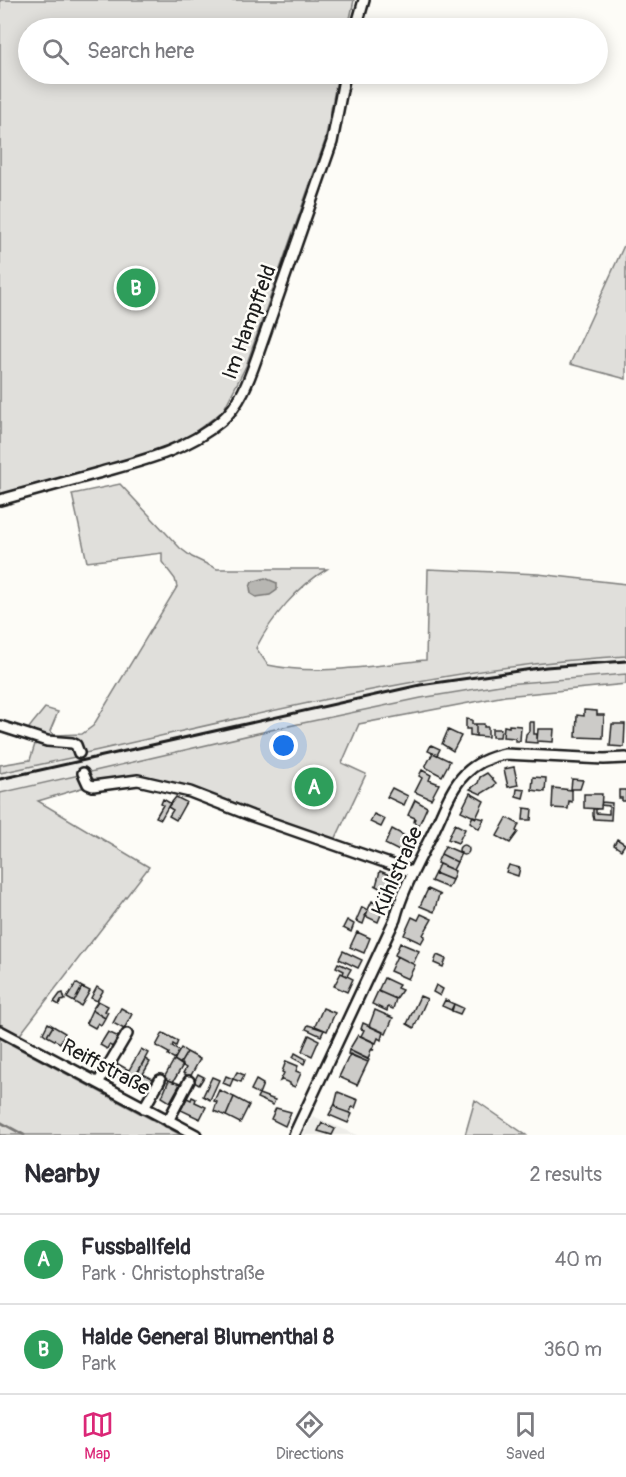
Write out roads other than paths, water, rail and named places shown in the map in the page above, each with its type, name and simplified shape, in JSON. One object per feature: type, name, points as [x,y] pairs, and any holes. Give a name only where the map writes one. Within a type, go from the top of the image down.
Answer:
[{"type":"street","points":[[359,18],[364,0]]},
{"type":"street","name":"Im Hampffeld","points":[[0,500],[165,454],[193,440],[221,421],[231,410],[249,380],[332,142],[343,84]]},
{"type":"street","points":[[0,726],[47,741],[72,743],[76,745],[79,753]]},
{"type":"street","name":"Kühlstraße","points":[[294,1135],[395,919],[414,872],[455,787],[465,774],[493,756],[505,754],[626,758]]},
{"type":"street","points":[[83,773],[88,784],[93,786],[138,780],[190,792],[414,872]]},
{"type":"street","name":"Reiffstraße","points":[[0,1031],[195,1135]]},
{"type":"street","points":[[98,1083],[127,1034]]},
{"type":"street","points":[[144,1108],[160,1080]]},
{"type":"street","points":[[168,1121],[189,1081]]},
{"type":"waterway","points":[[0,1122],[24,1135]]},
{"type":"tunnel","points":[[79,753],[83,773]]},
{"type":"railway","points":[[0,779],[420,685],[546,667],[626,661]]},
{"type":"place","name":"Halde General Blumenthal 8","points":[[136,288]]},
{"type":"place","name":"Fussballfeld","points":[[314,787]]}]
